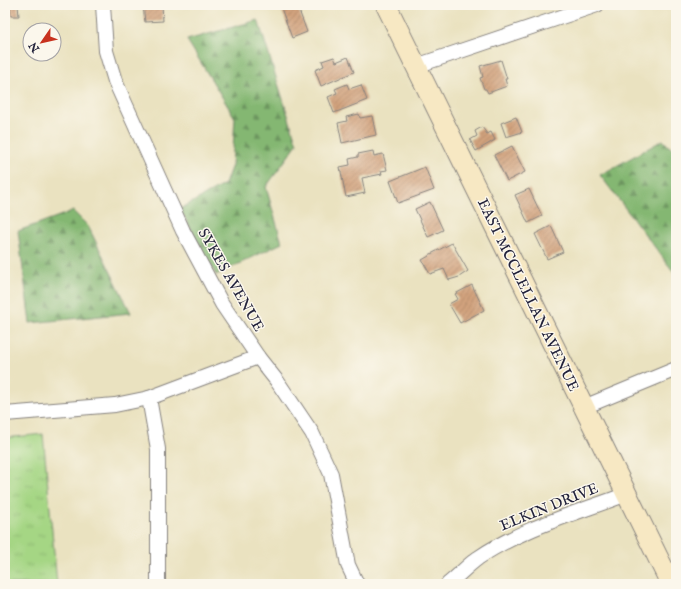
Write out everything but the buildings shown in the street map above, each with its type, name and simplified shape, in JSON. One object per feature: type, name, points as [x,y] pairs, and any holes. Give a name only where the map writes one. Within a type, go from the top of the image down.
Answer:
[{"type":"street","name":"SYKES AVENUE","points":[[103,5],[106,51],[115,81],[183,231],[222,304],[312,433],[331,474],[348,565],[357,584]]},
{"type":"street","name":"EAST MCCLELLAN AVENUE","points":[[386,5],[672,584]]},
{"type":"street","points":[[416,66],[597,5]]},
{"type":"street","points":[[5,414],[115,405],[149,398],[258,357]]},
{"type":"street","points":[[584,407],[676,369]]},
{"type":"street","points":[[149,398],[158,449],[158,584]]},
{"type":"street","name":"ELKIN DRIVE","points":[[448,584],[478,558],[510,540],[536,528],[627,494]]},
{"type":"green space","points":[[258,20],[297,144],[266,187],[282,243],[216,275],[180,209],[225,184],[232,165],[235,118],[187,40]]},
{"type":"green space","points":[[663,140],[676,153],[676,275],[600,175]]},
{"type":"green space","points":[[73,211],[88,226],[131,313],[30,323],[18,231]]},
{"type":"green space","points":[[43,434],[57,584],[5,584],[5,438]]}]
